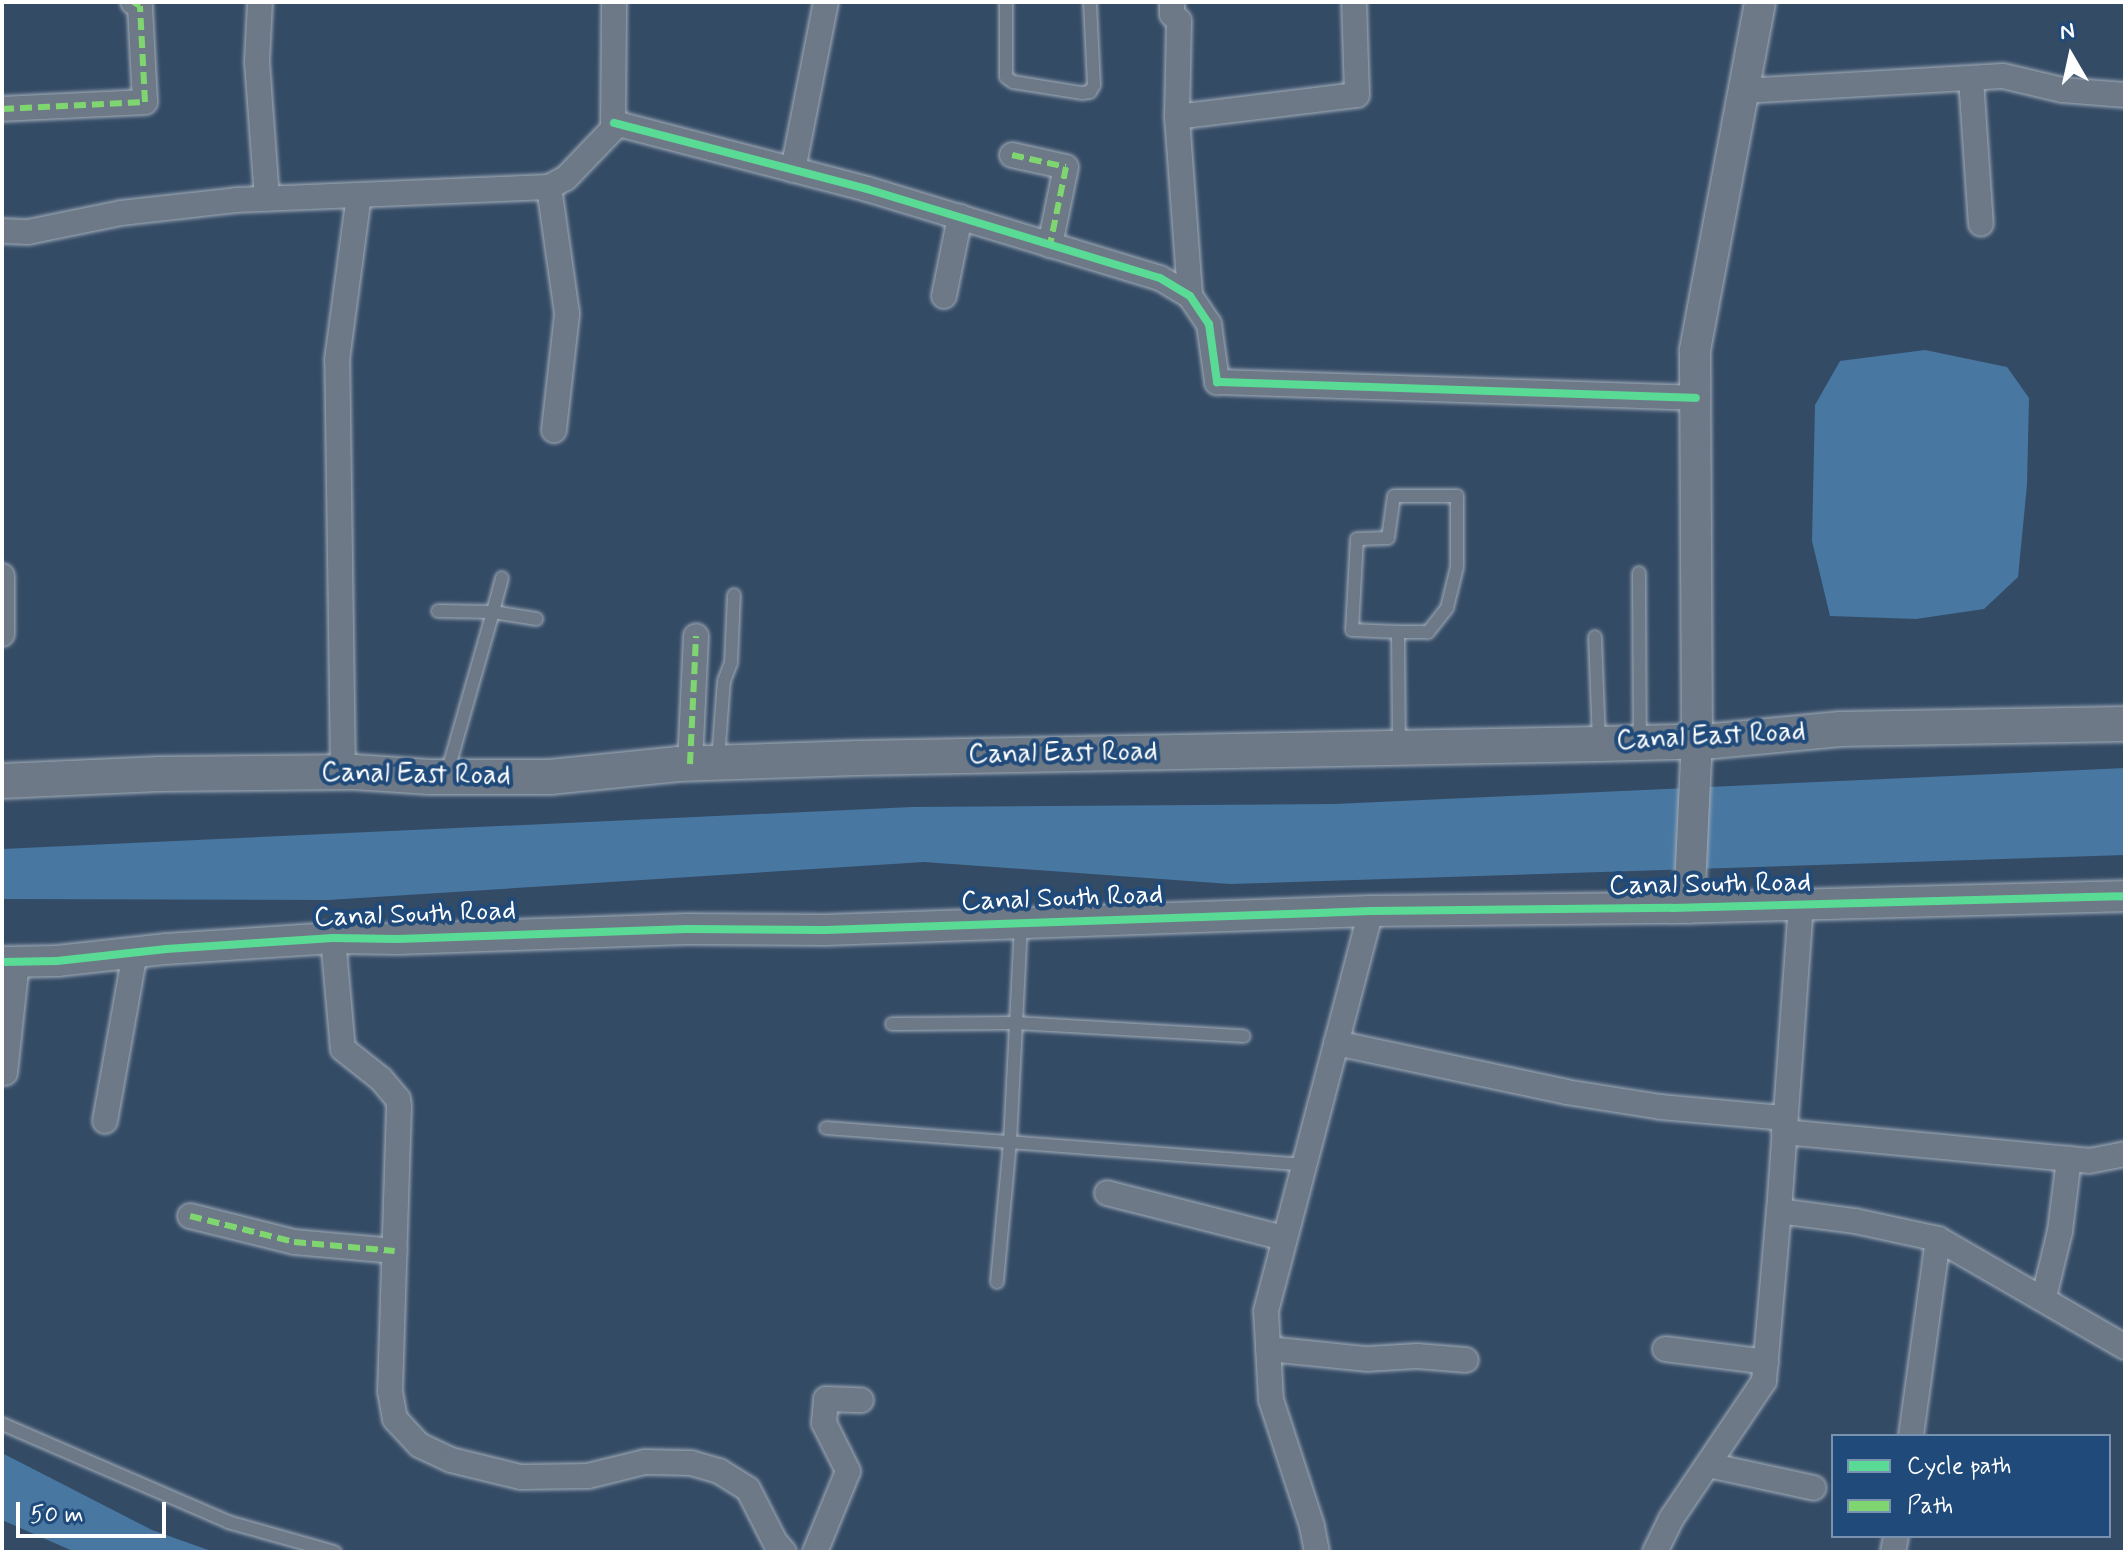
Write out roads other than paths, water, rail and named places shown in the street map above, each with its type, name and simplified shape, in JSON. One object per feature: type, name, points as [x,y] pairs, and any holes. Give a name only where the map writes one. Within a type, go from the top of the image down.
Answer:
[{"type":"main road","name":"Canal East Road","points":[[2,781],[160,774],[343,772],[446,777],[550,777],[704,763],[1640,743],[1840,729],[2125,724]]},
{"type":"street","points":[[2,109],[145,102],[140,6],[133,2]]},
{"type":"street","points":[[260,2],[257,62],[267,199]]},
{"type":"street","points":[[2,231],[28,232],[175,206],[549,187],[566,178],[589,157],[614,123],[614,2]]},
{"type":"street","points":[[793,170],[826,2]]},
{"type":"street","points":[[1172,2],[1172,14],[1179,21],[1177,117],[1190,296]]},
{"type":"street","points":[[1177,117],[1357,95],[1354,2]]},
{"type":"street","points":[[1689,908],[1697,741],[1695,350],[1760,2]]},
{"type":"street","points":[[1743,91],[2003,76],[2062,90],[2125,95]]},
{"type":"street","points":[[1971,79],[1981,224]]},
{"type":"street","points":[[614,123],[960,217],[1160,278],[1190,296],[1209,324],[1217,382],[1696,398]]},
{"type":"street","points":[[1012,155],[1066,167],[1050,245]]},
{"type":"street","points":[[549,187],[567,314],[554,430]]},
{"type":"street","points":[[343,772],[337,360],[359,196]]},
{"type":"street","points":[[944,296],[960,217]]},
{"type":"street","points":[[2,576],[2,634]]},
{"type":"street","points":[[696,636],[704,763]]},
{"type":"street","name":"Canal South Road","points":[[9,962],[333,938],[398,939],[673,929],[825,930],[1371,911],[1689,908],[2125,896]]},
{"type":"street","points":[[1655,1552],[1671,1519],[1764,1381],[1801,904]]},
{"type":"street","points":[[1317,1552],[1312,1526],[1271,1400],[1266,1311],[1371,911]]},
{"type":"street","points":[[333,938],[343,1049],[381,1079],[398,1099],[390,1391],[395,1419],[419,1445],[451,1460],[521,1477],[588,1476],[645,1462],[691,1463],[719,1471],[748,1489],[775,1542],[784,1552]]},
{"type":"street","points":[[105,1121],[135,952]]},
{"type":"street","points":[[5,1073],[9,962]]},
{"type":"street","points":[[1336,1043],[1566,1092],[1785,1125],[2089,1161],[2125,1154]]},
{"type":"street","points":[[2044,1297],[2060,1231],[2069,1159]]},
{"type":"street","points":[[1107,1193],[1284,1238]]},
{"type":"street","points":[[1779,1211],[1855,1221],[1938,1239],[2044,1297],[2125,1347]]},
{"type":"street","points":[[190,1216],[294,1242],[395,1251]]},
{"type":"street","points":[[1911,1434],[1938,1239]]},
{"type":"street","points":[[1268,1349],[1367,1359],[1417,1356],[1466,1360]]},
{"type":"street","points":[[1665,1349],[1766,1362]]},
{"type":"street","points":[[815,1552],[848,1471],[824,1423],[826,1399],[861,1400]]},
{"type":"street","points":[[1708,1465],[1814,1488]]},
{"type":"lane","points":[[1006,2],[1006,77],[1013,82],[1082,93],[1090,92],[1094,85],[1090,2]]},
{"type":"lane","points":[[1394,496],[1457,496],[1457,567],[1447,608],[1428,632],[1398,632],[1352,630],[1357,539],[1388,538],[1394,496]]},
{"type":"lane","points":[[1639,573],[1640,743]]},
{"type":"lane","points":[[446,777],[502,578]]},
{"type":"lane","points":[[704,763],[731,663],[734,595]]},
{"type":"lane","points":[[438,611],[493,612],[536,619]]},
{"type":"lane","points":[[1398,632],[1399,747]]},
{"type":"lane","points":[[1595,637],[1599,744]]},
{"type":"lane","points":[[997,1282],[1010,1142],[1021,923]]},
{"type":"lane","points":[[892,1024],[1016,1023],[1244,1036]]},
{"type":"lane","points":[[826,1128],[1303,1165]]},
{"type":"lane","points":[[2,1424],[228,1522],[335,1552]]},
{"type":"water","points":[[1925,350],[2007,367],[2029,398],[2027,485],[2018,577],[1984,609],[1916,619],[1830,616],[1812,541],[1815,405],[1840,361]]},
{"type":"water","points":[[2125,768],[2125,855],[1230,884],[924,862],[328,900],[2,899],[2,849],[912,807],[1335,804]]},
{"type":"water","points":[[2,1453],[152,1530],[214,1552],[75,1552],[2,1520]]}]
